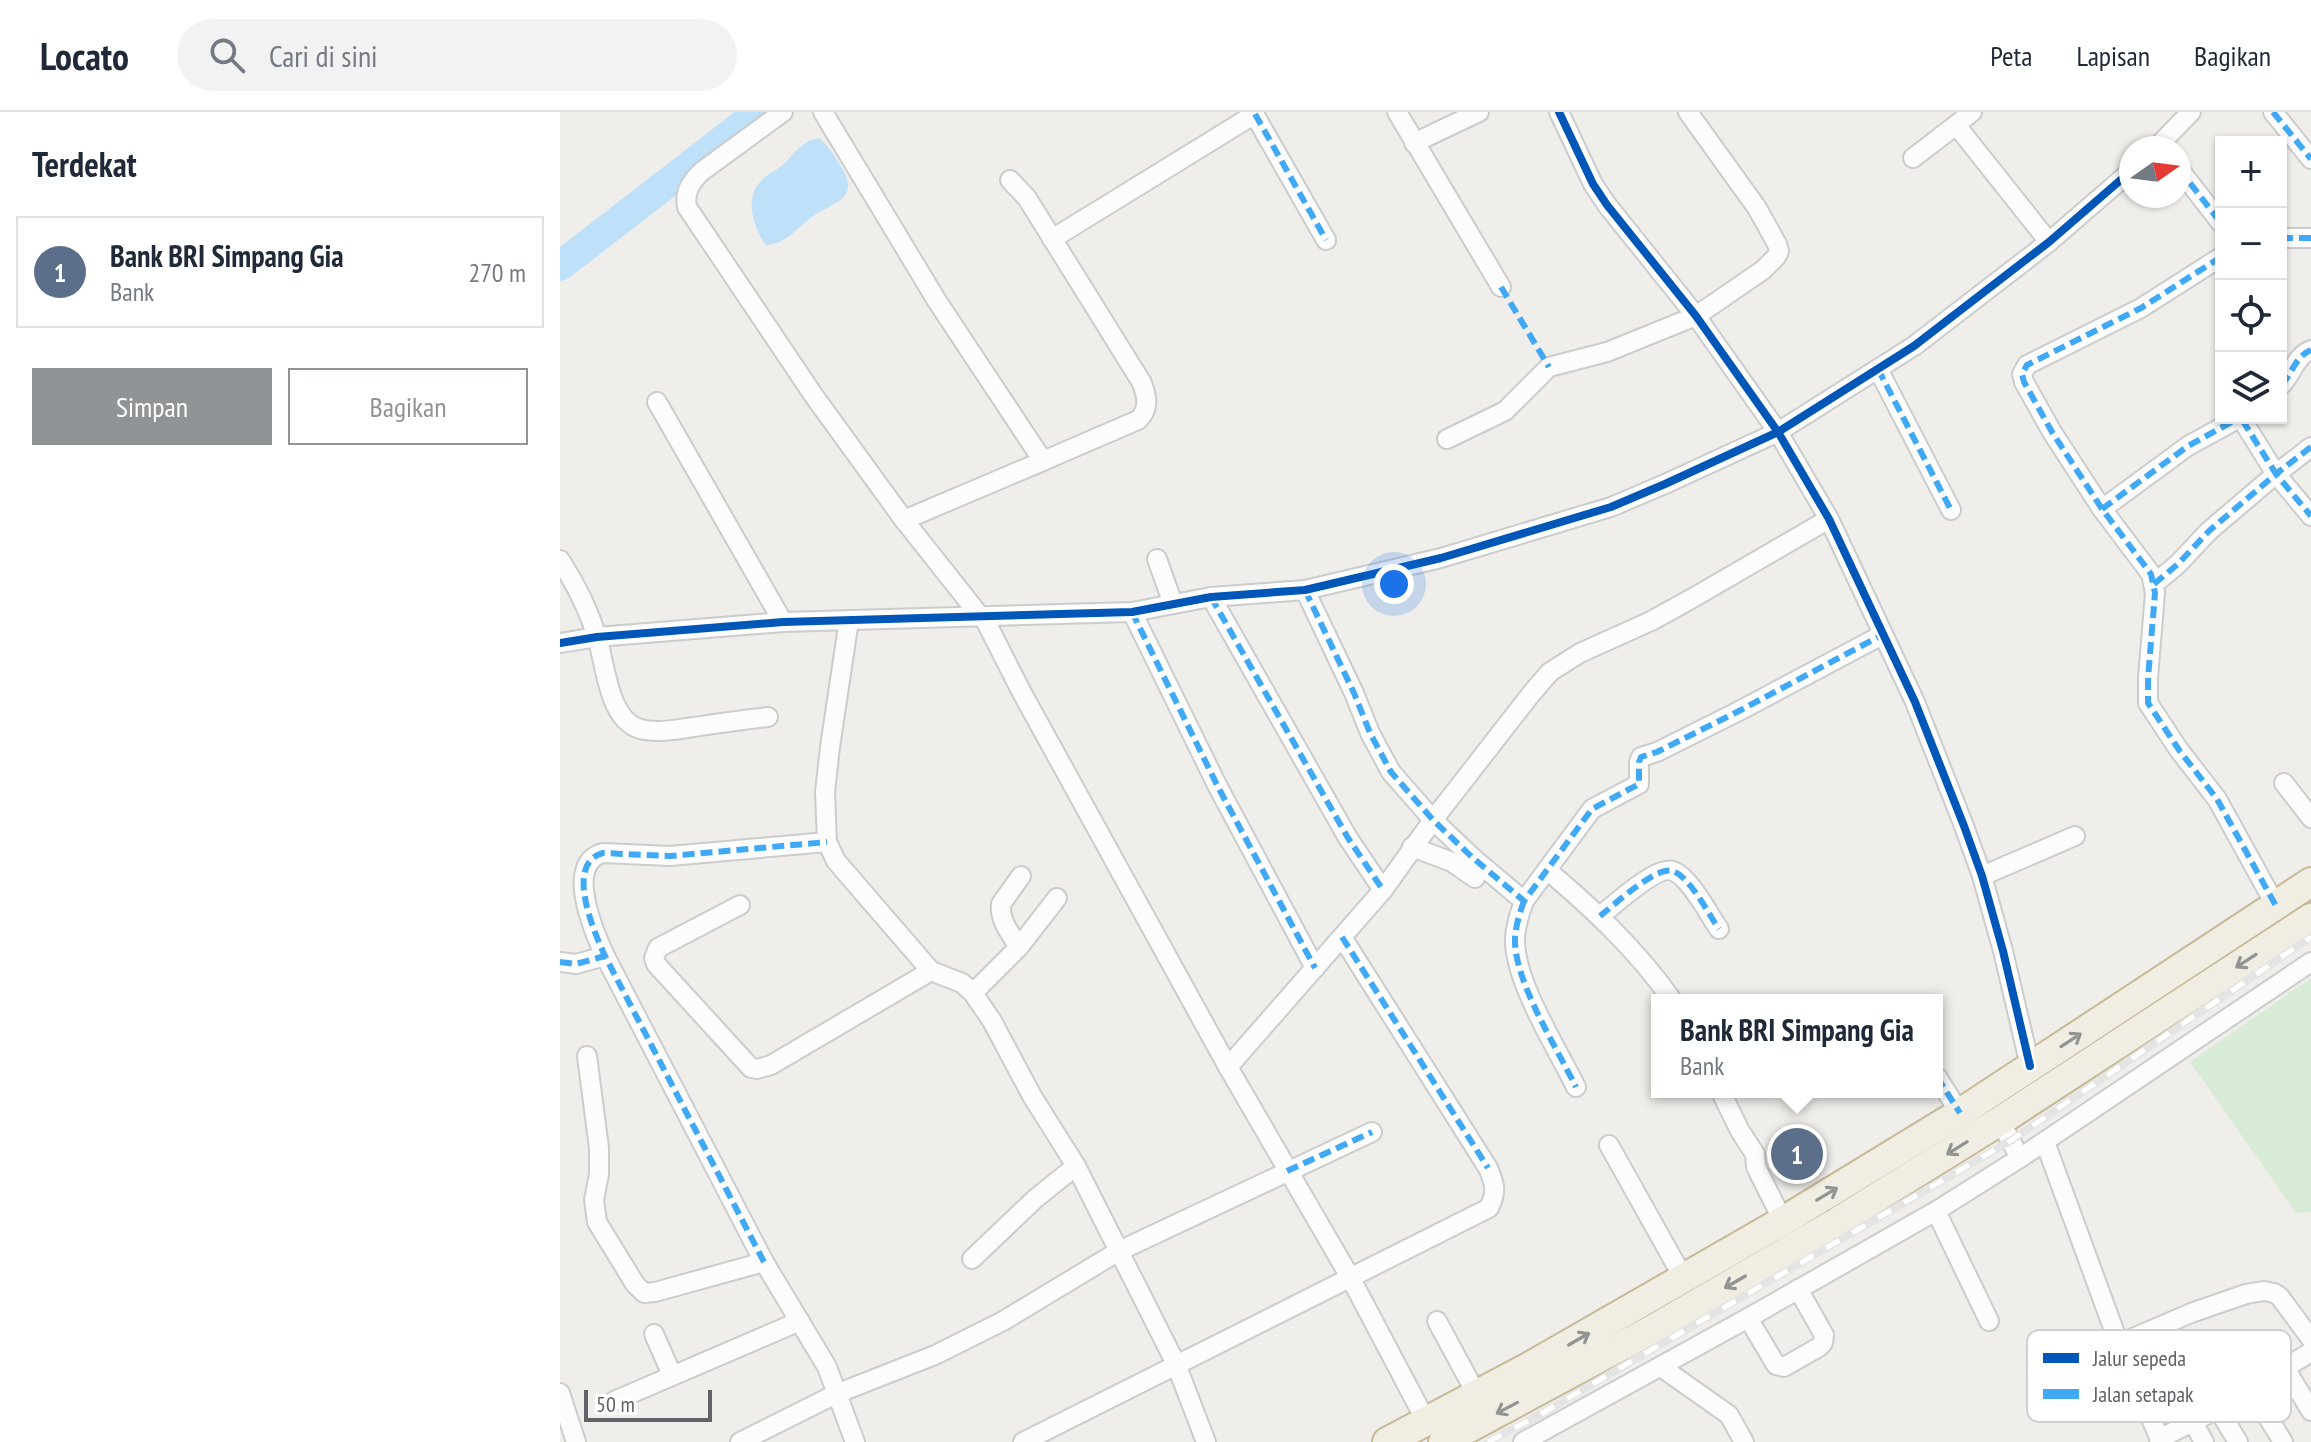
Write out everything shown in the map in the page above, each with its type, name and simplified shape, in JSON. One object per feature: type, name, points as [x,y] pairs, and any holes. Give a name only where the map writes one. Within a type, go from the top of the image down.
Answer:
[{"type":"highway","points":[[1434,1432],[1477,1395],[1533,1380],[1684,1279],[1960,1113],[2311,882]]},
{"type":"highway","points":[[1387,1442],[1434,1432],[1533,1380],[1653,1329],[1811,1238],[2000,1121],[2311,918]]},
{"type":"street","points":[[782,112],[701,172],[686,194],[687,207],[814,396],[904,520],[982,617],[1228,1067],[1350,1277],[1434,1432]]},
{"type":"street","points":[[823,112],[937,301],[1043,461]]},
{"type":"street","points":[[1397,112],[1501,287]]},
{"type":"street","points":[[1414,143],[1479,112]]},
{"type":"street","points":[[1559,112],[1593,184],[1696,316],[1778,432],[1829,519],[1915,702],[1982,876],[2030,1066]]},
{"type":"street","points":[[1447,439],[1505,411],[1549,367],[1607,352],[1696,316],[1763,270],[1776,257],[1779,248],[1757,208],[1688,112]]},
{"type":"street","points":[[1913,158],[1972,112]]},
{"type":"street","points":[[2170,136],[2191,112]]},
{"type":"street","points":[[2273,112],[2311,159]]},
{"type":"street","points":[[1052,239],[1254,113],[1326,240]]},
{"type":"street","points":[[1956,125],[2049,242]]},
{"type":"street","points":[[904,520],[1144,415],[1147,395],[1142,383],[1027,198],[1010,180]]},
{"type":"street","points":[[560,643],[597,637],[783,622],[1132,612],[1211,597],[1305,590],[1441,558],[1611,507],[1778,432],[1914,346],[2049,242],[2119,181]]},
{"type":"street","points":[[2191,184],[2215,215]]},
{"type":"street","points":[[2287,238],[2311,238]]},
{"type":"street","points":[[2215,261],[2141,308],[2027,365],[2023,369],[2024,382],[2102,509],[2151,574],[2155,593],[2148,703],[2217,799],[2276,906]]},
{"type":"street","points":[[2287,378],[2298,359],[2311,350]]},
{"type":"street","points":[[1878,369],[1951,510]]},
{"type":"street","points":[[657,402],[783,622]]},
{"type":"street","points":[[2102,509],[2188,446],[2229,424]]},
{"type":"street","points":[[2244,424],[2276,474],[2311,516]]},
{"type":"street","points":[[2154,584],[2209,531],[2311,447]]},
{"type":"street","points":[[1228,1067],[1383,890],[1412,847],[1550,672],[1580,653],[1651,621],[1829,519]]},
{"type":"street","points":[[1157,559],[1173,604]]},
{"type":"street","points":[[560,560],[597,637],[614,703],[627,722],[641,730],[661,732],[768,717]]},
{"type":"street","points":[[1305,590],[1380,753],[1404,788],[1473,858],[1524,901]]},
{"type":"street","points":[[1211,597],[1348,838],[1383,890]]},
{"type":"street","points":[[1132,612],[1218,787],[1315,968]]},
{"type":"street","points":[[849,620],[825,792],[827,842],[836,861],[931,971],[962,983],[973,993],[1076,1166],[1176,1364],[1206,1442]]},
{"type":"street","points":[[1576,1087],[1545,1027],[1520,968],[1515,939],[1524,901],[1592,809],[1639,784],[1641,757],[1739,711],[1882,635]]},
{"type":"street","points":[[2284,783],[2311,818]]},
{"type":"street","points":[[1982,876],[2075,836]]},
{"type":"street","points":[[827,842],[670,856],[603,853],[587,862],[583,884],[586,906],[605,956],[764,1262],[827,1367],[855,1442]]},
{"type":"street","points":[[1412,847],[1452,862],[1475,878]]},
{"type":"street","points":[[1547,870],[1600,916],[1655,975],[1668,994]]},
{"type":"street","points":[[1600,916],[1641,884],[1661,872],[1672,871],[1696,892],[1719,929]]},
{"type":"street","points":[[1019,947],[1003,921],[1000,909],[1021,876]]},
{"type":"street","points":[[973,993],[1019,947],[1057,898]]},
{"type":"street","points":[[740,905],[658,948],[654,958],[656,964],[751,1068],[771,1065],[931,971]]},
{"type":"street","points":[[1023,1442],[1489,1208],[1495,1197],[1495,1184],[1488,1168],[1342,937]]},
{"type":"street","points":[[560,962],[576,964],[605,956]]},
{"type":"street","points":[[1523,1442],[1557,1434],[1661,1367],[1936,1211],[2045,1142],[2311,962]]},
{"type":"street","points":[[587,1056],[600,1161],[594,1212],[597,1222],[639,1289],[644,1293],[655,1292],[764,1262]]},
{"type":"street","points":[[1943,1086],[1960,1113]]},
{"type":"street","points":[[1724,1098],[1755,1154],[1756,1167],[1783,1221]]},
{"type":"street","points":[[2000,1121],[2020,1158]]},
{"type":"street","points":[[740,1442],[836,1394],[948,1349],[1003,1321],[1119,1251],[1372,1132]]},
{"type":"street","points":[[2045,1142],[2114,1330]]},
{"type":"street","points":[[1609,1145],[1684,1279]]},
{"type":"street","points":[[972,1259],[1035,1199],[1076,1166]]},
{"type":"street","points":[[1936,1211],[1989,1321]]},
{"type":"street","points":[[1748,1318],[1776,1365],[1784,1367],[1819,1347],[1824,1335],[1798,1289]]},
{"type":"street","points":[[2152,1330],[2191,1313],[2264,1291],[2280,1297],[2311,1339]]},
{"type":"street","points":[[614,1401],[800,1321]]},
{"type":"street","points":[[1437,1321],[1477,1395]]},
{"type":"street","points":[[654,1334],[672,1375]]},
{"type":"street","points":[[2291,1364],[2311,1352]]},
{"type":"street","points":[[1661,1367],[1729,1415],[1744,1442]]},
{"type":"street","points":[[2291,1378],[2311,1411]]},
{"type":"street","points":[[560,1393],[576,1442]]},
{"type":"street","points":[[2152,1422],[2160,1441],[2193,1422],[2204,1442]]},
{"type":"street","points":[[2226,1422],[2238,1442]]},
{"type":"street","points":[[2271,1422],[2283,1442]]},
{"type":"green space","points":[[2311,978],[2311,1212],[2296,1213],[2190,1062]]},
{"type":"water","points":[[819,138],[842,168],[848,188],[845,195],[784,240],[766,245],[752,214],[755,189],[800,147]]},
{"type":"waterway","points":[[560,266],[759,112]]},
{"type":"railway","points":[[1488,1442],[2010,1141],[2311,937]]},
{"type":"marked path","points":[[2273,112],[2311,159]]},
{"type":"marked path","points":[[1255,114],[1326,240]]},
{"type":"marked path","points":[[2191,184],[2215,215]]},
{"type":"marked path","points":[[2287,238],[2311,238]]},
{"type":"marked path","points":[[2215,261],[2141,308],[2027,365],[2022,374],[2052,432],[2102,509],[2151,574],[2155,593],[2148,703],[2217,799],[2276,906]]},
{"type":"marked path","points":[[1501,287],[1549,367]]},
{"type":"marked path","points":[[2287,378],[2301,357],[2311,350]]},
{"type":"marked path","points":[[1878,369],[1951,510]]},
{"type":"marked path","points":[[2102,509],[2188,446],[2228,424]]},
{"type":"marked path","points":[[2154,584],[2209,531],[2276,474],[2245,424]]},
{"type":"marked path","points":[[2311,447],[2276,474],[2311,516]]},
{"type":"marked path","points":[[1305,590],[1391,772],[1433,820],[1524,901],[1592,809],[1639,784],[1641,757],[1739,711],[1882,635]]},
{"type":"marked path","points":[[1211,597],[1348,838],[1383,890]]},
{"type":"marked path","points":[[1132,612],[1218,787],[1315,968]]},
{"type":"marked path","points":[[764,1262],[605,956],[585,899],[585,870],[591,859],[603,853],[670,856],[827,842]]},
{"type":"marked path","points":[[1600,916],[1647,880],[1673,871],[1692,888],[1719,929]]},
{"type":"marked path","points":[[1524,901],[1515,937],[1521,973],[1538,1014],[1576,1087]]},
{"type":"marked path","points":[[1342,937],[1488,1168]]},
{"type":"marked path","points":[[560,962],[576,964],[605,956]]},
{"type":"marked path","points":[[1943,1086],[1960,1113]]},
{"type":"marked path","points":[[1287,1171],[1372,1132]]},
{"type":"cycle path","points":[[1559,112],[1593,184],[1696,316],[1778,432],[1829,519],[1915,702],[1964,826],[2003,951],[2030,1066]]},
{"type":"cycle path","points":[[560,643],[597,637],[783,622],[1132,612],[1211,597],[1305,590],[1441,558],[1611,507],[1778,432],[1914,346],[2049,242],[2119,181]]},
{"type":"place","name":"Bank BRI Simpang Gia","points":[[1797,1154]]}]
